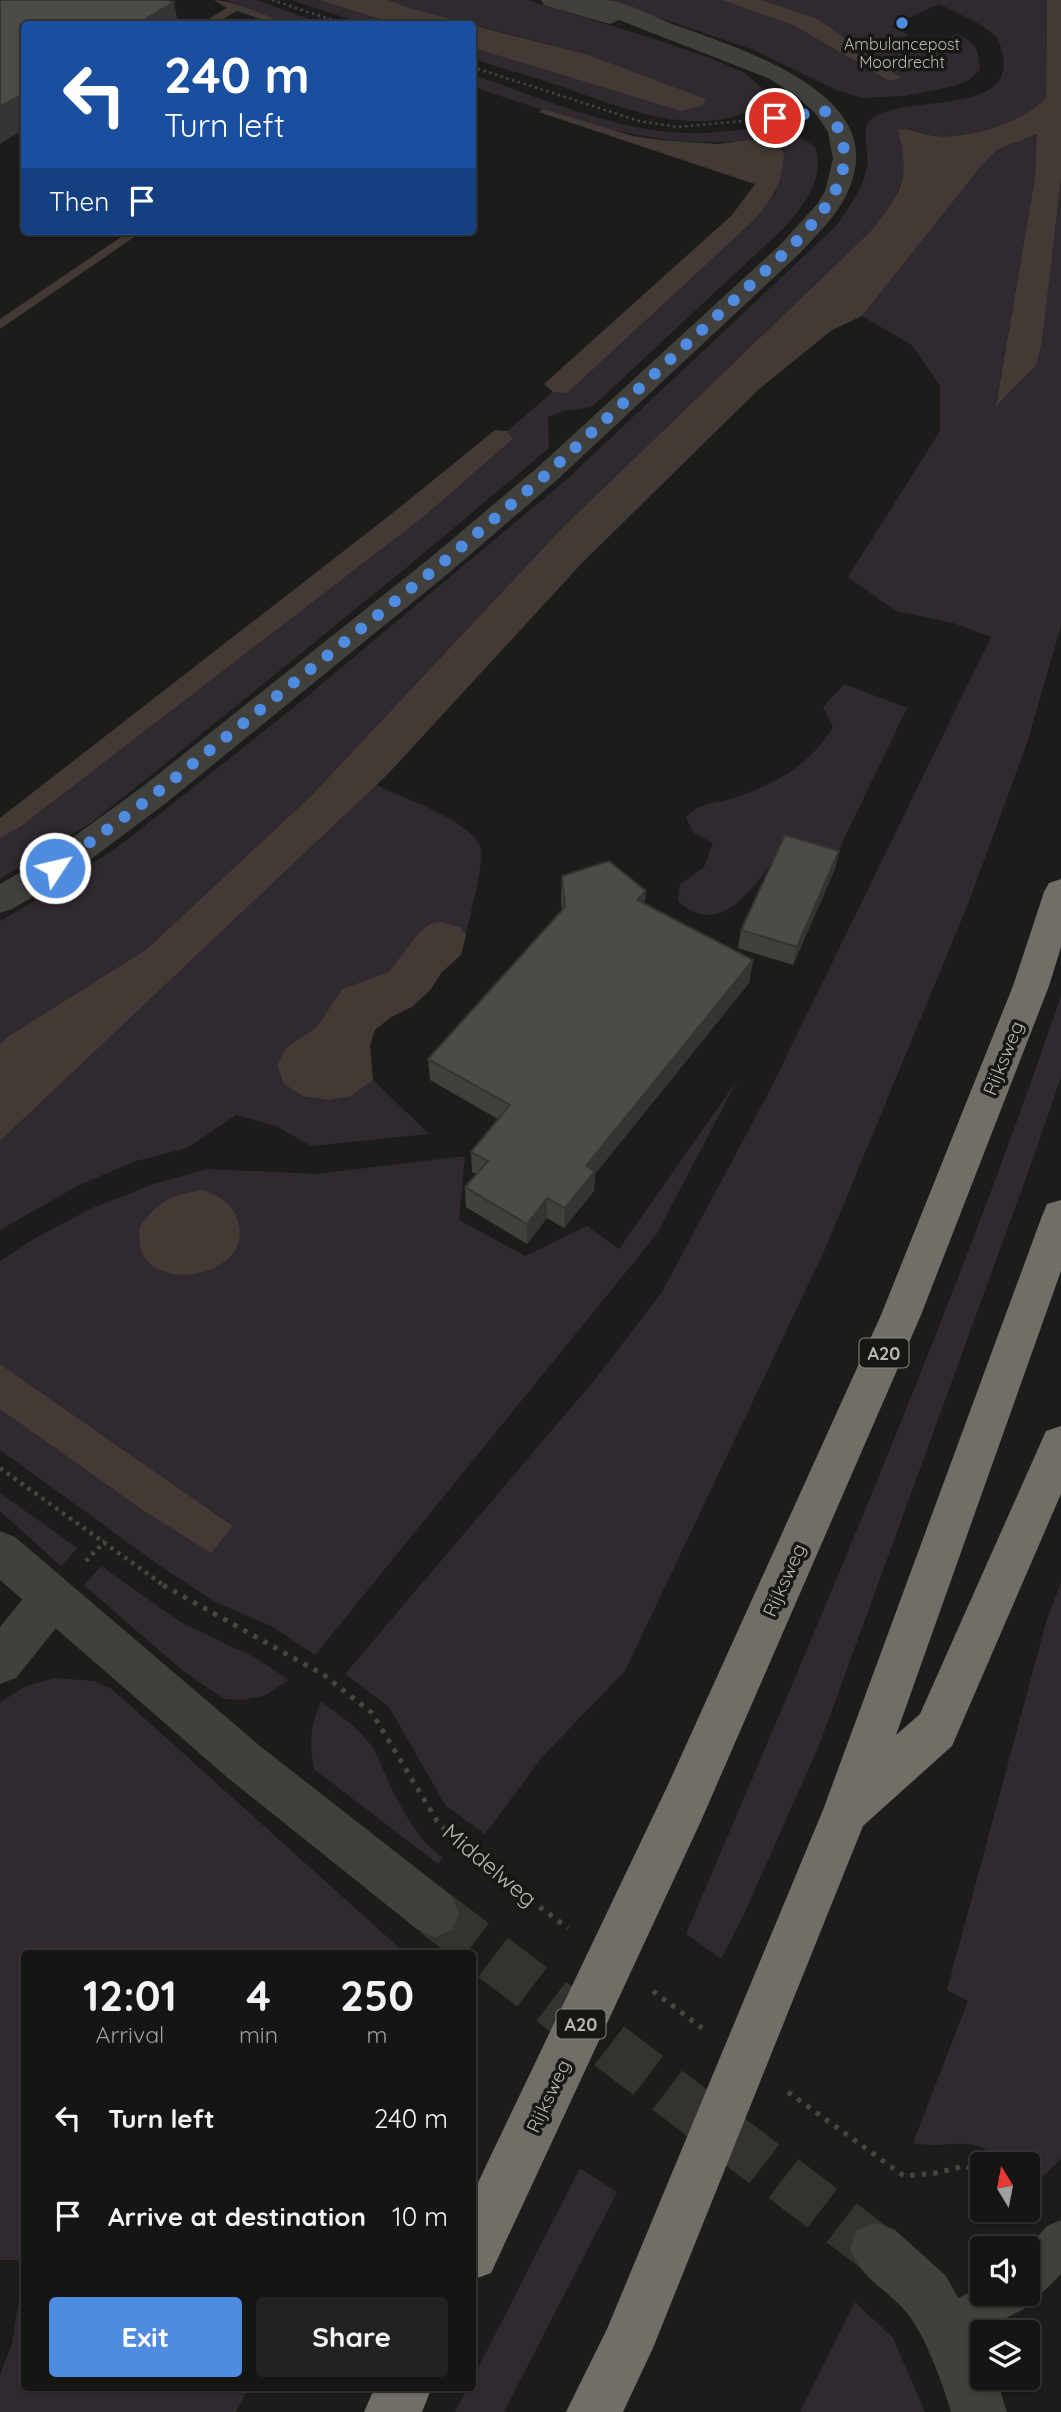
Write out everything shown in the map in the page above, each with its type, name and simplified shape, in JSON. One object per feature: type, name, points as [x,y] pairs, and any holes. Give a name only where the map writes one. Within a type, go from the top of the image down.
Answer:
[{"type":"highway","name":"Rijksweg","points":[[476,2247],[684,1804],[901,1315],[1031,986],[1061,892]]},
{"type":"highway","points":[[594,2412],[626,2348],[807,1911],[846,1811],[1061,1216]]},
{"type":"highway","points":[[846,1811],[936,1730],[1061,1446]]},
{"type":"highway","points":[[392,2412],[403,2391]]},
{"type":"street","points":[[552,0],[728,53]]},
{"type":"street","points":[[0,900],[55,868],[154,795],[440,565],[548,473],[790,248],[817,220],[836,192],[844,167],[844,143],[828,111],[791,82],[728,53],[587,0]]},
{"type":"street","points":[[0,1552],[244,1762],[435,1913]]},
{"type":"street","points":[[0,1662],[52,1598]]},
{"type":"street","points":[[876,2249],[927,2295],[965,2368],[979,2412]]},
{"type":"lane","points":[[1040,2265],[1054,2252],[1061,2240]]},
{"type":"lane","points":[[946,2327],[986,2306]]},
{"type":"path","points":[[272,0],[335,21]]},
{"type":"path","points":[[476,67],[639,121],[678,127],[828,111]]},
{"type":"path","name":"Middelweg","points":[[0,1468],[164,1586],[324,1675],[372,1713],[437,1821],[467,1853],[578,1936]]},
{"type":"path","points":[[645,1985],[711,2035]]},
{"type":"path","points":[[778,2085],[904,2176],[936,2173],[965,2166],[970,2168]]},
{"type":"shaded area","points":[[214,0],[241,6],[282,21],[267,21],[237,11],[219,21],[205,21],[227,8]]},
{"type":"shaded area","points":[[227,0],[256,0],[315,21],[285,21]]},
{"type":"shaded area","points":[[291,0],[319,0],[386,21],[355,21]]},
{"type":"shaded area","points":[[319,0],[388,0],[459,21],[386,21]]},
{"type":"shaded area","points":[[388,0],[527,0],[658,40],[745,73],[762,88],[763,104],[739,115],[714,120],[688,121],[635,111],[476,60],[476,49],[681,111],[702,106],[706,99],[586,54],[476,25],[476,21],[459,21]]},
{"type":"shaded area","points":[[607,0],[722,0],[795,26],[889,81],[900,78],[818,19],[762,0],[1047,0],[1046,98],[1023,115],[975,132],[944,136],[909,128],[902,180],[892,205],[870,232],[563,527],[312,795],[147,949],[0,1044],[0,921],[52,891],[123,843],[293,708],[566,480],[837,225],[855,198],[865,176],[866,130],[869,121],[885,112],[959,100],[981,93],[997,82],[1004,64],[997,37],[983,26],[939,4],[891,26],[909,35],[900,41],[921,51],[956,34],[975,47],[980,69],[971,79],[955,86],[905,96],[862,98],[836,90],[754,50]]},
{"type":"shaded area","points":[[722,0],[762,0],[818,19],[901,78],[889,81],[795,26]]},
{"type":"shaded area","points":[[1047,0],[1061,0],[1061,179],[1042,342],[1036,365],[996,406],[1035,177],[1037,134],[997,150],[982,165],[862,316],[832,330],[758,390],[582,563],[388,774],[0,1141],[0,1044],[147,949],[312,795],[563,527],[870,232],[889,207],[900,185],[903,161],[898,130],[943,136],[975,133],[1023,115],[1046,98]]},
{"type":"shaded area","points":[[476,26],[586,54],[706,99],[702,106],[681,111],[476,49]]},
{"type":"shaded area","points":[[476,76],[578,112],[658,131],[784,132],[815,147],[818,169],[806,199],[786,226],[592,407],[563,411],[548,417],[549,448],[406,568],[92,822],[0,879],[0,838],[20,827],[422,518],[513,439],[507,431],[553,392],[567,392],[752,222],[777,192],[749,140],[679,141],[645,136],[577,121],[477,88]]},
{"type":"shaded area","points":[[543,109],[633,136],[660,140],[717,144],[749,140],[775,142],[784,154],[775,191],[752,222],[567,393],[553,392],[544,384],[732,215],[755,184],[539,112]]},
{"type":"shaded area","points":[[1038,134],[1035,176],[996,405],[1036,365],[1042,342],[1061,179],[1061,626],[1027,743],[968,904],[826,1247],[625,1671],[543,1756],[485,1834],[446,1806],[389,1707],[345,1674],[597,1377],[662,1292],[770,1090],[991,637],[953,623],[896,611],[848,577],[940,431],[940,386],[912,345],[862,316],[982,165],[997,150]]},
{"type":"shaded area","points":[[124,235],[137,235],[0,329],[0,319]]},
{"type":"shaded area","points":[[495,430],[507,431],[513,439],[422,518],[20,827],[0,838],[0,818],[399,508]]},
{"type":"shaded area","points":[[844,684],[907,708],[832,864],[781,850],[749,891],[724,911],[709,915],[694,912],[678,901],[680,884],[704,867],[713,843],[694,833],[686,818],[701,806],[734,798],[764,786],[790,772],[814,752],[833,727],[823,707]]},
{"type":"shaded area","points":[[376,785],[452,820],[476,839],[481,849],[480,866],[466,935],[460,927],[416,936],[389,972],[342,989],[317,1027],[287,1047],[284,1084],[308,1096],[329,1099],[350,1094],[373,1080],[429,1134],[311,1146],[276,1126],[236,1115],[187,1148],[136,1161],[79,1185],[0,1230],[0,1141]]},
{"type":"shaded area","points":[[440,922],[460,927],[466,935],[461,955],[441,973],[431,989],[412,1007],[391,1017],[375,1030],[370,1045],[373,1080],[351,1096],[328,1100],[303,1096],[284,1084],[277,1065],[287,1047],[317,1027],[342,989],[389,972],[416,936],[430,924]]},
{"type":"shaded area","points":[[1061,996],[1061,1077],[1034,1156],[820,1743],[745,1912],[721,1959],[686,1934],[834,1585],[929,1351],[975,1234]]},
{"type":"shaded area","points":[[738,1079],[656,1235],[315,1655],[273,1627],[215,1602],[166,1570],[0,1450],[0,1409],[141,1509],[211,1552],[232,1525],[0,1364],[0,1261],[30,1241],[92,1208],[156,1183],[208,1169],[317,1174],[465,1156],[459,1220],[525,1256],[587,1226],[619,1249]]},
{"type":"shaded area","points":[[203,1190],[227,1203],[237,1219],[238,1243],[230,1256],[217,1267],[182,1275],[165,1272],[151,1264],[141,1250],[139,1228],[159,1205],[173,1197]]},
{"type":"shaded area","points":[[0,1364],[233,1526],[211,1553],[141,1509],[0,1409]]},
{"type":"shaded area","points":[[0,1493],[77,1548],[61,1566],[0,1511]]},
{"type":"shaded area","points":[[101,1566],[182,1623],[256,1658],[289,1680],[264,1696],[243,1700],[224,1699],[182,1670],[84,1585]]},
{"type":"shaded area","points":[[1061,1583],[1061,2159],[1040,2179],[1040,2152],[990,2152],[972,2145],[913,2143],[968,2001],[947,1990],[1047,1619]]},
{"type":"shaded area","points":[[54,1678],[94,1681],[112,1689],[402,1950],[21,1950],[21,2260],[0,2260],[0,1703],[24,1687]]},
{"type":"shaded area","points":[[321,1702],[353,1726],[370,1744],[405,1814],[427,1843],[443,1858],[438,1864],[314,1769],[312,1735]]},
{"type":"shaded area","points":[[580,2168],[617,2192],[504,2412],[455,2412],[466,2391],[476,2391],[476,2372]]},
{"type":"shaded area","points":[[21,2286],[21,2391],[247,2391],[236,2412],[0,2412],[0,2375],[12,2344]]},
{"type":"shaded area","points":[[855,2302],[893,2338],[925,2412],[800,2412]]},
{"type":"building","points":[[0,0],[174,2],[142,21],[21,21],[21,95],[0,107]]},
{"type":"building","points":[[785,835],[839,851],[797,947],[741,930]]},
{"type":"building","points":[[609,861],[646,891],[637,900],[753,960],[586,1166],[595,1171],[565,1208],[547,1198],[527,1224],[465,1187],[488,1161],[471,1152],[510,1105],[428,1059],[565,907],[562,876]]},
{"type":"tunnel","points":[[435,1913],[876,2249]]},
{"type":"place","name":"Ambulancepost Moordrecht","points":[[902,23]]},
{"type":"route","points":[[55,868],[154,795],[440,565],[548,473],[817,220],[836,192],[844,167],[844,143],[828,111],[775,118]]}]
